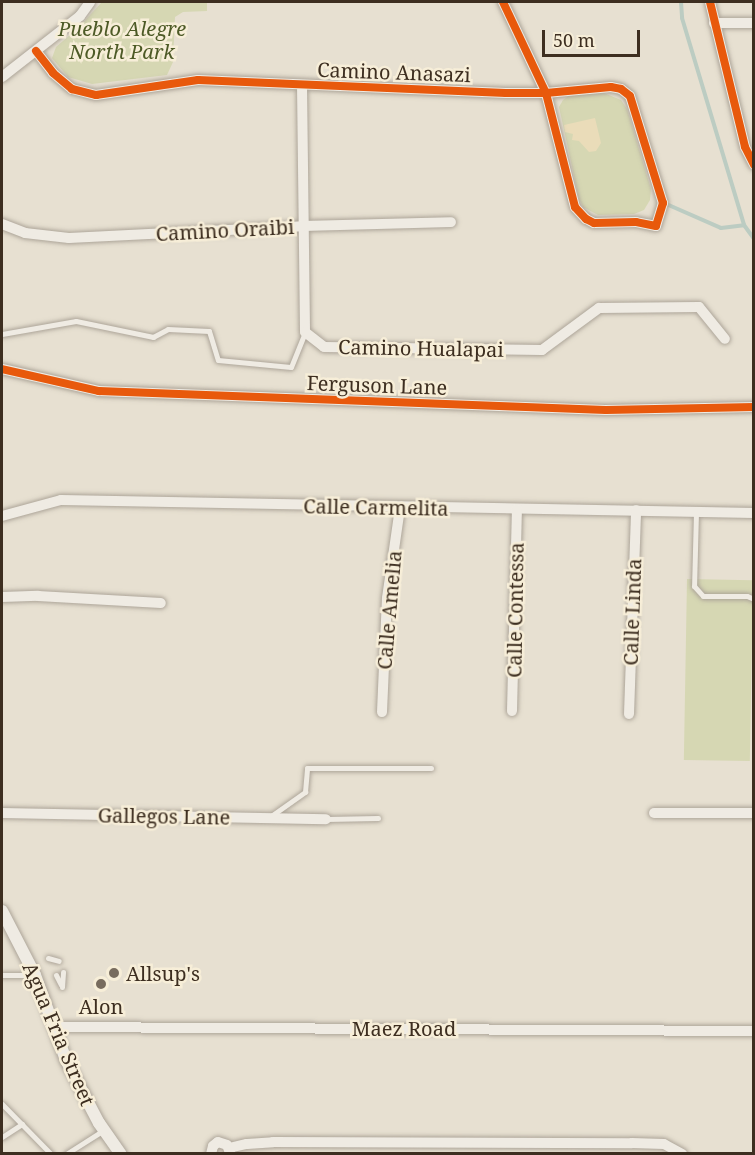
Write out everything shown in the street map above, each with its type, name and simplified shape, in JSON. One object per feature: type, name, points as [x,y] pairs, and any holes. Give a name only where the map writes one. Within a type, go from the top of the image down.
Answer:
[{"type":"street","points":[[2,77],[80,16],[90,2]]},
{"type":"street","points":[[503,2],[546,93]]},
{"type":"street","points":[[710,2],[745,147],[753,165]]},
{"type":"street","points":[[714,23],[753,23]]},
{"type":"street","name":"Camino Anasazi","points":[[36,51],[53,73],[72,89],[96,95],[198,80],[546,93],[611,87],[621,89],[630,96],[663,203],[656,226],[636,222],[594,223],[586,219],[575,207],[546,93]]},
{"type":"street","points":[[302,85],[305,332]]},
{"type":"street","name":"Camino Oraibi","points":[[2,224],[25,233],[69,238],[303,226],[451,222]]},
{"type":"street","name":"Camino Hualapai","points":[[305,332],[324,347],[542,350],[599,308],[699,307],[725,339]]},
{"type":"street","name":"Ferguson Lane","points":[[2,369],[99,391],[606,410],[753,407]]},
{"type":"street","name":"Calle Carmelita","points":[[2,516],[61,500],[753,513]]},
{"type":"street","name":"Calle Amelia","points":[[381,712],[387,598],[400,508]]},
{"type":"street","name":"Calle Contessa","points":[[512,711],[517,509]]},
{"type":"street","name":"Calle Linda","points":[[629,714],[636,510]]},
{"type":"street","points":[[2,597],[38,596],[161,603]]},
{"type":"street","name":"Gallegos Lane","points":[[2,813],[326,819]]},
{"type":"street","points":[[654,813],[753,813]]},
{"type":"street","name":"Agua Fria Street","points":[[2,911],[35,975],[66,1060],[104,1130],[121,1154]]},
{"type":"street","name":"Maez Road","points":[[54,1027],[753,1031]]},
{"type":"street","points":[[208,1152],[221,1142],[230,1151],[247,1143],[273,1142],[632,1143],[664,1144],[682,1154]]},
{"type":"lane","points":[[2,334],[76,321],[153,337],[168,329],[209,331],[218,360],[291,367],[305,332]]},
{"type":"lane","points":[[696,512],[694,586],[703,596],[747,596],[753,599]]},
{"type":"lane","points":[[267,819],[305,792],[307,768],[431,768]]},
{"type":"lane","points":[[326,819],[378,818]]},
{"type":"lane","points":[[52,964],[48,957],[59,961]]},
{"type":"lane","points":[[56,975],[62,987],[63,972]]},
{"type":"lane","points":[[2,975],[35,975]]},
{"type":"lane","points":[[2,1104],[51,1154]]},
{"type":"lane","points":[[2,1137],[22,1124]]},
{"type":"lane","points":[[66,1154],[104,1130]]},
{"type":"green space","name":"Pueblo Alegre North Park","points":[[102,2],[207,2],[207,11],[183,12],[175,17],[173,62],[167,75],[92,84],[68,77],[52,58],[56,47],[78,28]]},
{"type":"green space","points":[[604,93],[621,100],[627,109],[651,189],[650,200],[644,210],[634,214],[598,215],[583,207],[579,199],[559,107],[570,95]]},
{"type":"green space","points":[[687,579],[753,580],[750,761],[684,760]]},
{"type":"sand","points":[[595,118],[601,143],[596,151],[589,152],[579,141],[572,140],[573,134],[565,132],[564,125]]},
{"type":"waterway","points":[[681,2],[682,18],[744,225],[754,239]]},
{"type":"waterway","points":[[664,203],[721,228],[744,225]]},
{"type":"cycle path","points":[[36,51],[53,73],[72,89],[96,95],[198,80],[506,93],[546,93],[611,87],[621,89],[630,96],[663,203],[656,226],[636,222],[594,223],[586,219],[575,207],[546,93],[503,2]]},
{"type":"cycle path","points":[[710,2],[745,147],[754,165]]},
{"type":"cycle path","points":[[2,369],[99,391],[606,410],[754,407]]},
{"type":"place","name":"Allsup's","points":[[114,973]]},
{"type":"place","name":"Alon","points":[[101,984]]}]
